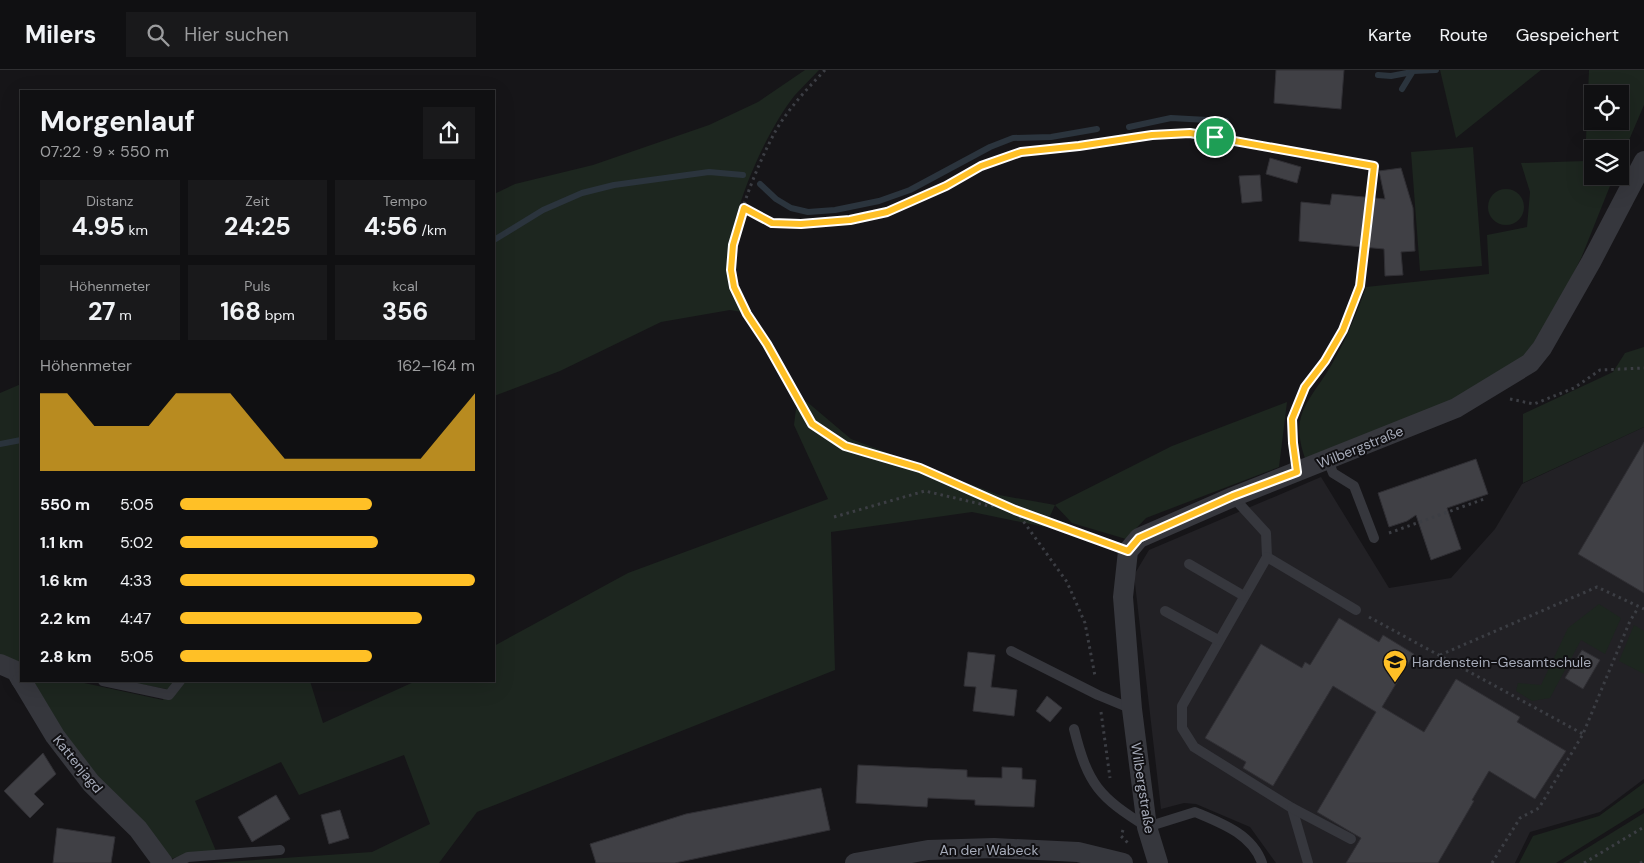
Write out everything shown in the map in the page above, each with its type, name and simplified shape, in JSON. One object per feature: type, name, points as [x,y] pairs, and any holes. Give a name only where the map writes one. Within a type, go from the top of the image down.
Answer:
[{"type":"street","name":"Wilbergstraße","points":[[1158,863],[1147,827],[1132,709],[1123,597],[1128,551],[1139,538],[1233,496],[1456,408],[1482,394],[1530,363],[1542,348],[1591,262],[1644,161]]},
{"type":"street","name":"Kattenjagd","points":[[21,682],[54,736],[91,783],[138,829],[163,863]]},
{"type":"street","name":"An der Wabeck","points":[[855,863],[928,850],[994,848],[1078,852],[1123,863]]},
{"type":"lane","points":[[1328,460],[1333,473],[1354,486],[1374,538]]},
{"type":"lane","points":[[1233,496],[1266,533],[1266,557],[1182,706],[1182,728],[1194,747],[1292,808],[1351,839]]},
{"type":"lane","points":[[1266,557],[1356,610]]},
{"type":"lane","points":[[1188,564],[1244,596]]},
{"type":"lane","points":[[1165,611],[1218,640]]},
{"type":"lane","points":[[1011,651],[1098,695],[1132,709]]},
{"type":"lane","points":[[108,682],[169,695],[179,682]]},
{"type":"lane","points":[[1074,729],[1079,749],[1097,790],[1114,807],[1147,827],[1195,812],[1232,828],[1258,850],[1262,863]]},
{"type":"lane","points":[[1292,808],[1308,863]]},
{"type":"lane","points":[[176,863],[188,857],[280,850]]},
{"type":"path","points":[[824,70],[802,95],[776,131],[757,171],[733,245],[731,270],[734,287],[747,314],[767,344],[812,424],[845,446],[920,468],[1003,505],[1128,551]]},
{"type":"path","points":[[744,208],[772,223],[801,224],[850,220],[887,212],[946,186],[981,166],[1021,152],[1079,146],[1152,135],[1190,133],[1374,166],[1360,286],[1343,330],[1325,361],[1305,387],[1292,419],[1297,472]]},
{"type":"path","points":[[1482,394],[1534,404],[1574,388],[1600,370],[1644,368]]},
{"type":"path","points":[[834,517],[925,491],[989,506],[1003,505]]},
{"type":"path","points":[[1374,538],[1487,498]]},
{"type":"path","points":[[1439,656],[1597,587],[1638,608],[1644,609]]},
{"type":"path","points":[[1492,863],[1520,818],[1539,808],[1583,734],[1630,621],[1638,608]]},
{"type":"path","points":[[1356,610],[1583,734]]},
{"type":"path","points":[[1584,863],[1644,827]]},
{"type":"path","points":[[1640,863],[1644,861]]},
{"type":"shaded area","points":[[805,70],[819,70],[795,95],[769,135],[746,187],[737,215],[730,242],[729,288],[742,312],[730,310],[661,322],[560,371],[495,396],[495,194],[515,184],[593,165],[709,125],[758,102]]},
{"type":"shaded area","points":[[1440,70],[1541,70],[1456,138]]},
{"type":"shaded area","points":[[1589,70],[1644,70],[1644,105],[1629,140],[1586,140],[1586,130],[1629,130],[1629,85],[1588,85]]},
{"type":"shaded area","points":[[1473,147],[1482,266],[1420,271],[1411,152]]},
{"type":"shaded area","points":[[1584,161],[1584,185],[1610,185],[1582,256],[1556,310],[1525,358],[1460,399],[1306,461],[1299,431],[1304,409],[1342,346],[1366,287],[1489,274],[1487,235],[1527,227],[1530,192],[1521,163]]},
{"type":"shaded area","points":[[1506,189],[1519,194],[1524,207],[1519,220],[1506,225],[1493,220],[1488,207],[1493,194]]},
{"type":"shaded area","points":[[1644,347],[1644,427],[1523,483],[1523,414],[1613,372],[1625,353]]},
{"type":"shaded area","points":[[20,384],[20,662],[0,657],[0,393]]},
{"type":"shaded area","points":[[806,401],[851,439],[999,495],[1055,505],[1045,527],[972,512],[831,532],[835,670],[477,812],[439,863],[211,863],[372,852],[430,824],[404,755],[299,795],[281,762],[195,801],[216,851],[187,854],[171,859],[94,779],[30,682],[80,682],[163,700],[166,689],[129,682],[310,682],[323,723],[414,682],[495,682],[495,645],[628,573],[828,499],[794,425],[796,409]]},
{"type":"shaded area","points":[[1287,402],[1279,467],[1146,518],[1126,539],[1072,523],[1055,505],[1172,446]]},
{"type":"shaded area","name":"Hardenstein-Gesamtschule","points":[[1644,427],[1644,779],[1600,812],[1530,832],[1515,863],[1276,863],[1250,827],[1196,804],[1184,803],[1161,809],[1134,575],[1149,550],[1321,477],[1389,588],[1451,578],[1495,529],[1522,484]]},
{"type":"shaded area","points":[[1599,604],[1621,618],[1605,654],[1581,640],[1550,698],[1532,701],[1516,691],[1518,683],[1541,685],[1568,628]]},
{"type":"shaded area","points":[[1634,625],[1644,631],[1644,674],[1619,661]]},
{"type":"shaded area","points":[[1644,783],[1644,808],[1556,863],[1519,863],[1533,836],[1599,816]]},
{"type":"shaded area","points":[[1644,813],[1644,863],[1563,863]]},
{"type":"building","points":[[1276,70],[1344,70],[1341,109],[1274,103]]},
{"type":"building","points":[[1270,158],[1301,167],[1297,183],[1266,174]]},
{"type":"building","points":[[1401,168],[1413,208],[1415,251],[1401,252],[1403,275],[1385,276],[1384,249],[1299,241],[1301,202],[1330,205],[1332,194],[1385,199],[1379,171]]},
{"type":"building","points":[[1260,175],[1262,201],[1242,203],[1239,176]]},
{"type":"building","points":[[1644,442],[1644,593],[1578,554]]},
{"type":"building","points":[[1476,459],[1488,494],[1447,508],[1461,549],[1431,560],[1416,515],[1407,521],[1389,527],[1378,493]]},
{"type":"building","name":"Hardenstein-Gesamtschule","points":[[1339,618],[1379,642],[1383,635],[1414,654],[1382,707],[1424,732],[1456,679],[1520,717],[1517,722],[1566,751],[1535,799],[1489,771],[1438,863],[1346,863],[1361,838],[1317,812],[1376,712],[1333,686],[1273,786],[1243,768],[1246,762],[1205,738],[1261,644],[1302,668],[1305,662],[1310,665]]},
{"type":"building","points":[[1582,650],[1600,660],[1583,689],[1565,678]]},
{"type":"building","points":[[968,652],[995,655],[991,687],[1017,690],[1014,716],[973,711],[976,687],[964,686]]},
{"type":"building","points":[[1047,696],[1062,708],[1050,722],[1036,711]]},
{"type":"building","points":[[43,753],[56,774],[34,794],[44,804],[30,818],[4,791]]},
{"type":"building","points":[[858,765],[967,770],[967,777],[1002,778],[1002,767],[1022,768],[1022,779],[1036,780],[1034,807],[975,805],[975,800],[928,798],[927,807],[856,803]]},
{"type":"building","points":[[821,788],[830,830],[675,863],[596,863],[590,844],[686,814]]},
{"type":"building","points":[[276,795],[290,819],[252,842],[238,817]]},
{"type":"building","points":[[340,810],[349,838],[329,844],[321,815]]},
{"type":"building","points":[[57,828],[115,837],[111,863],[53,863]]},
{"type":"waterway","points":[[1402,89],[1413,71],[1436,70]]},
{"type":"waterway","points":[[1378,75],[1391,76],[1412,72]]},
{"type":"waterway","points":[[1129,127],[1171,118],[1226,121]]},
{"type":"waterway","points":[[760,184],[776,199],[791,208],[808,212],[835,210],[879,201],[910,190],[990,147],[1013,138],[1051,137],[1097,129]]},
{"type":"waterway","points":[[495,239],[543,210],[582,193],[614,185],[709,172],[743,175]]},
{"type":"waterway","points":[[0,444],[20,440]]},
{"type":"place","name":"Hardenstein-Gesamtschule","points":[[1395,683]]},
{"type":"route","points":[[1190,133],[1215,137],[1255,146],[1374,166],[1360,286],[1343,330],[1325,361],[1305,387],[1297,404],[1292,419],[1297,472],[1233,496],[1139,538],[1128,551],[1015,510],[958,483],[920,468],[845,446],[831,438],[812,424],[767,344],[747,314],[734,287],[731,270],[733,245],[744,208],[772,223],[801,224],[850,220],[887,212],[946,186],[981,166],[1021,152],[1053,150],[1152,135],[1190,133]]}]
